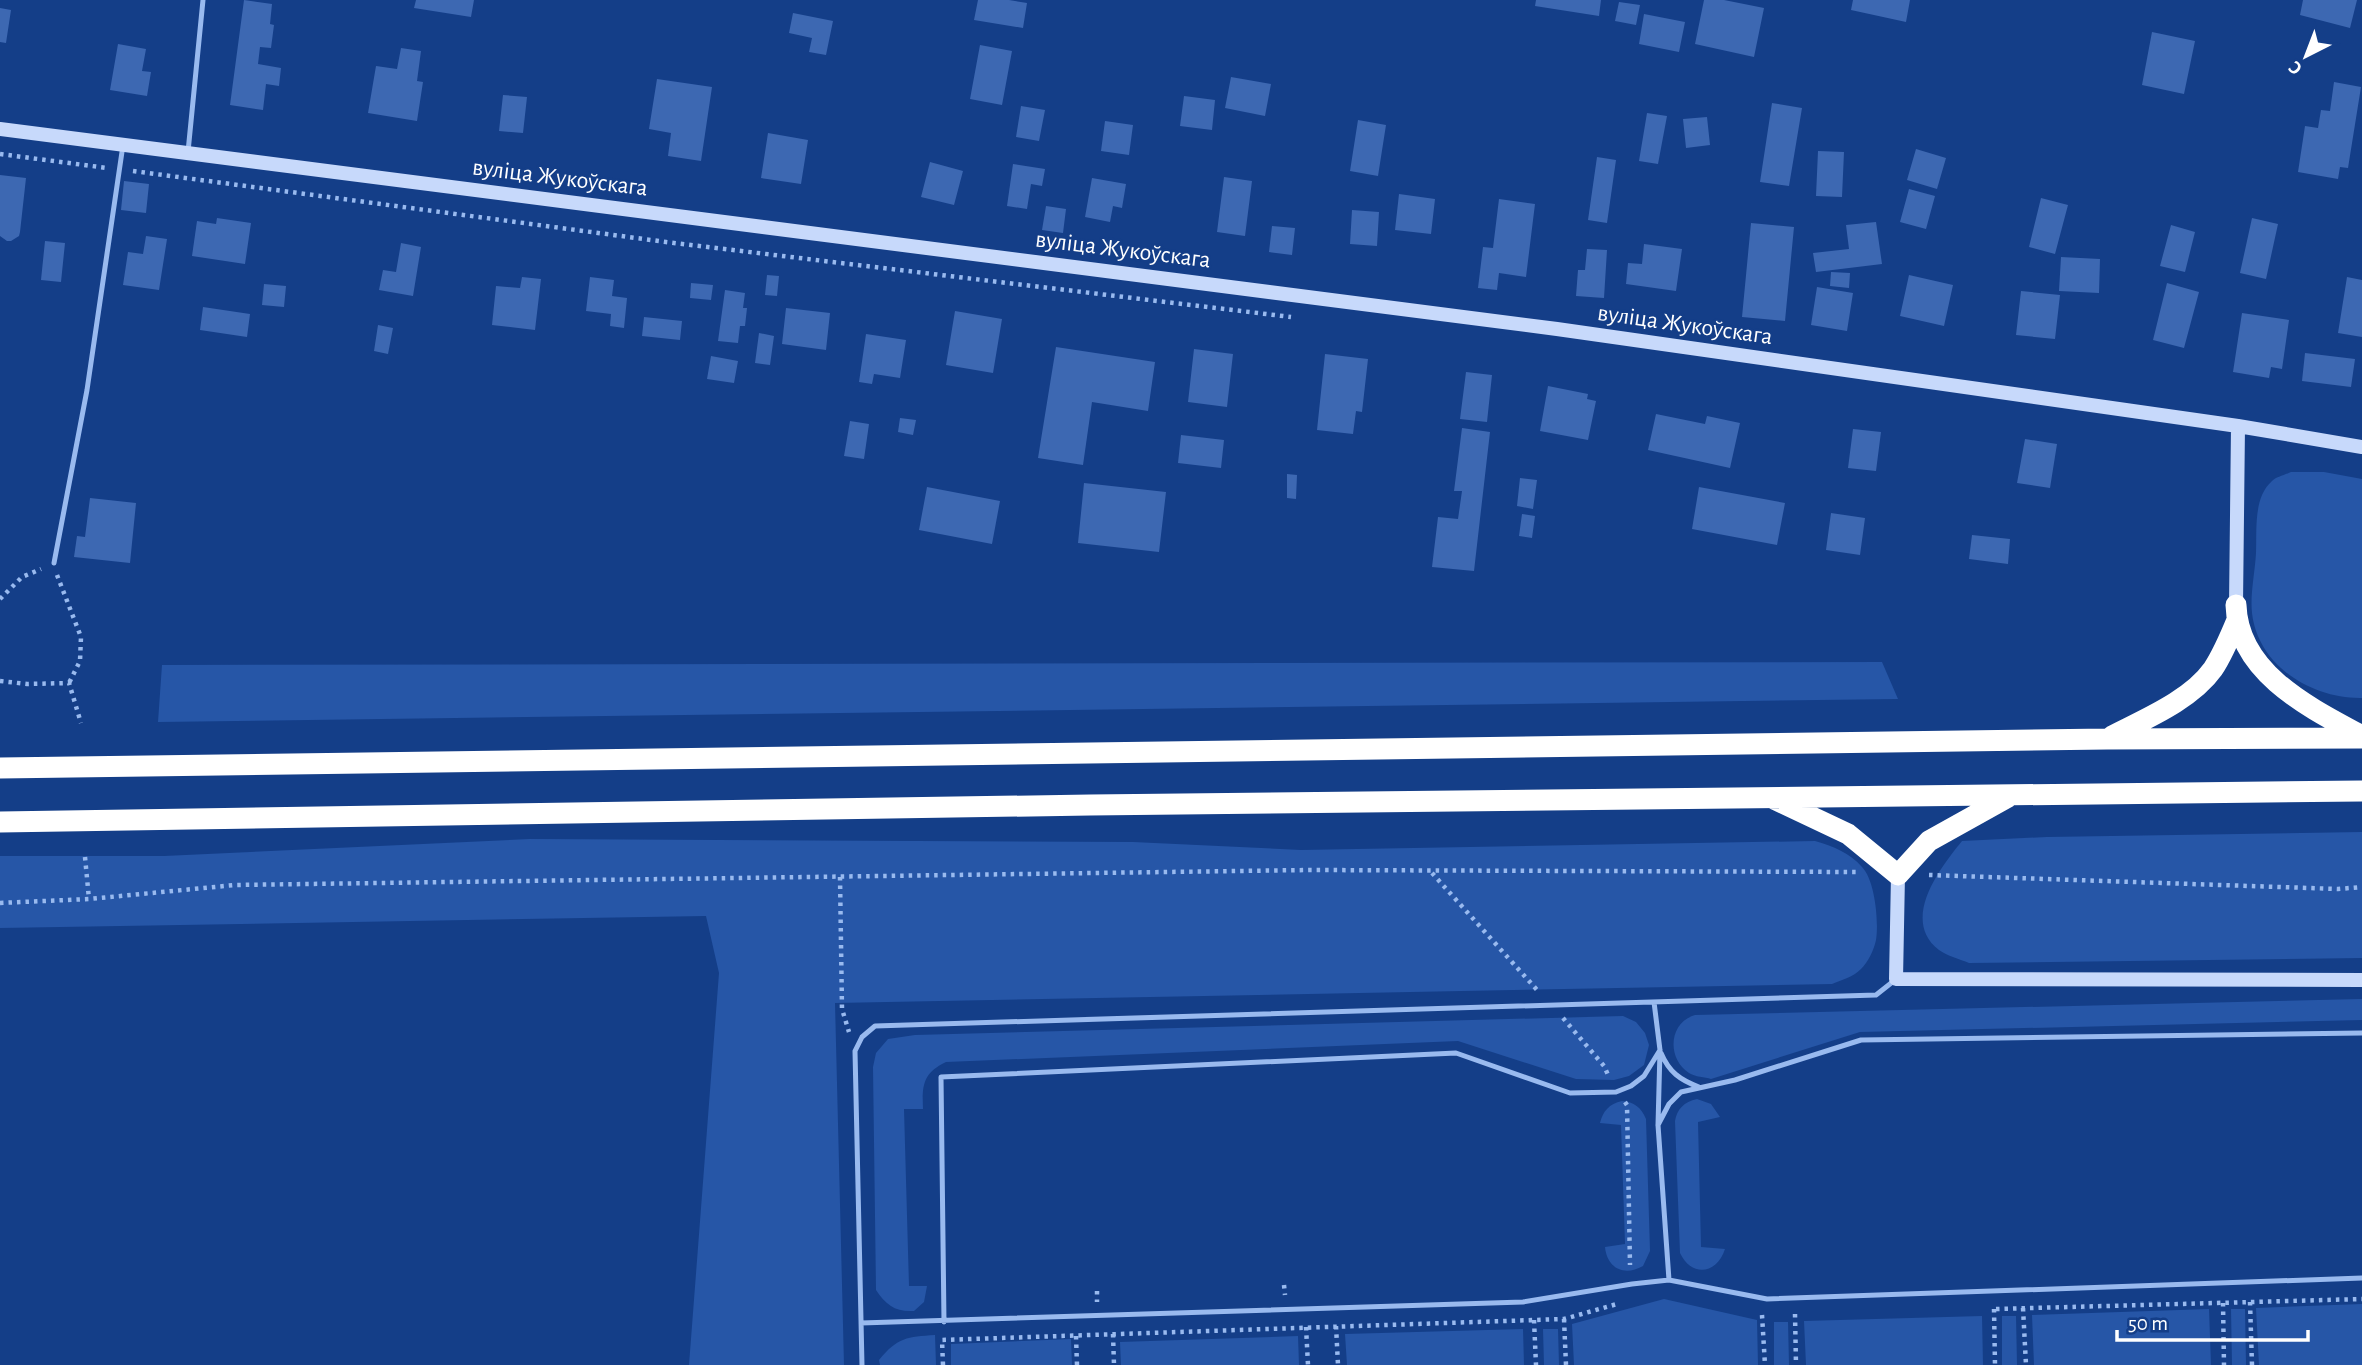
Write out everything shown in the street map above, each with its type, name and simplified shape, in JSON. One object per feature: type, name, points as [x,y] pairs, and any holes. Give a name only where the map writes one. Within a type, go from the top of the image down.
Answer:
[{"type":"highway","points":[[2236,612],[2261,666],[2282,688],[2312,709],[2362,737]]},
{"type":"highway","points":[[2107,739],[2178,701],[2197,685],[2211,671],[2225,648],[2236,612]]},
{"type":"highway","points":[[0,768],[2362,737]]},
{"type":"highway","points":[[0,821],[2362,791]]},
{"type":"highway","points":[[1768,797],[1848,834],[1898,875],[1929,841],[2011,795]]},
{"type":"street","name":"вуліца Жукоўскага","points":[[0,129],[1544,327],[2238,426],[2362,447]]},
{"type":"street","points":[[2236,612],[2238,426]]},
{"type":"street","points":[[1898,875],[1896,979],[2362,980]]},
{"type":"lane","points":[[188,152],[203,0]]},
{"type":"lane","points":[[54,563],[87,390],[123,145]]},
{"type":"lane","points":[[862,1365],[855,1051],[862,1037],[874,1026],[1876,995],[1896,979]]},
{"type":"lane","points":[[1654,1002],[1660,1050],[1658,1125],[1669,1280]]},
{"type":"lane","points":[[1658,1125],[1669,1104],[1681,1092],[1735,1080],[1861,1040],[2362,1033]]},
{"type":"lane","points":[[1660,1050],[1666,1065],[1674,1074],[1700,1087]]},
{"type":"lane","points":[[944,1322],[941,1077],[1456,1052],[1570,1093],[1616,1092],[1631,1086],[1644,1076],[1660,1050]]},
{"type":"lane","points":[[861,1323],[1523,1302],[1632,1283],[1669,1280],[1767,1299],[2362,1278]]},
{"type":"path","points":[[0,154],[666,242],[1295,318]]},
{"type":"path","points":[[0,599],[22,577],[54,563],[81,637],[80,661],[69,683],[80,723]]},
{"type":"path","points":[[0,681],[27,684],[69,683]]},
{"type":"path","points":[[85,857],[89,899]]},
{"type":"path","points":[[0,904],[235,886],[1309,870],[1866,872]]},
{"type":"path","points":[[1431,872],[1604,1066],[1616,1092],[1627,1105],[1630,1265]]},
{"type":"path","points":[[1937,875],[2338,889],[2362,887]]},
{"type":"path","points":[[840,877],[842,1009],[855,1051]]},
{"type":"path","points":[[1980,1309],[2362,1299]]},
{"type":"path","points":[[2250,1302],[2252,1365]]},
{"type":"path","points":[[2223,1303],[2224,1365]]},
{"type":"path","points":[[943,1365],[942,1340],[1564,1319],[1618,1304]]},
{"type":"path","points":[[2023,1308],[2026,1365]]},
{"type":"path","points":[[1994,1309],[1995,1365]]},
{"type":"path","points":[[1750,1312],[1773,1314]]},
{"type":"path","points":[[1784,1314],[1808,1314]]},
{"type":"path","points":[[1794,1314],[1796,1365]]},
{"type":"path","points":[[1762,1315],[1765,1365]]},
{"type":"path","points":[[1564,1319],[1566,1365]]},
{"type":"path","points":[[1534,1320],[1536,1365]]},
{"type":"path","points":[[1336,1326],[1338,1365]]},
{"type":"path","points":[[1306,1327],[1308,1365]]},
{"type":"path","points":[[1113,1334],[1114,1365]]},
{"type":"path","points":[[1076,1335],[1077,1365]]},
{"type":"shaded area","points":[[2291,472],[2324,472],[2362,479],[2362,698],[2325,693],[2290,676],[2265,649],[2256,632],[2252,598],[2259,505],[2272,481]]},
{"type":"shaded area","points":[[1882,662],[1898,699],[158,722],[162,665]]},
{"type":"shaded area","points":[[2362,832],[2362,958],[1969,963],[1939,950],[1928,938],[1923,924],[1923,909],[1935,879],[1962,841]]},
{"type":"shaded area","points":[[530,839],[1133,842],[1301,850],[1815,841],[1847,854],[1866,873],[1875,902],[1877,932],[1874,948],[1864,966],[1851,976],[1832,984],[835,1003],[844,1365],[689,1365],[719,973],[706,916],[0,928],[0,856],[164,856]]},
{"type":"shaded area","points":[[2362,999],[2362,1020],[1860,1032],[1711,1079],[1689,1073],[1682,1067],[1674,1051],[1675,1033],[1686,1019],[1695,1015]]},
{"type":"shaded area","points":[[1623,1016],[1636,1022],[1645,1033],[1649,1045],[1644,1065],[1629,1076],[1614,1080],[1576,1079],[1458,1041],[946,1062],[928,1075],[923,1093],[923,1109],[904,1109],[909,1286],[927,1286],[924,1302],[914,1311],[896,1309],[887,1304],[876,1290],[873,1067],[876,1053],[888,1039],[915,1035]]},
{"type":"shaded area","points":[[1697,1099],[1711,1104],[1720,1117],[1698,1122],[1701,1247],[1725,1249],[1716,1264],[1704,1270],[1691,1266],[1680,1253],[1675,1121],[1682,1107]]},
{"type":"shaded area","points":[[1622,1101],[1637,1106],[1646,1119],[1650,1251],[1643,1266],[1629,1271],[1613,1265],[1605,1247],[1625,1244],[1621,1125],[1600,1123],[1607,1109]]},
{"type":"shaded area","points":[[1664,1299],[1757,1320],[1758,1365],[1574,1365],[1572,1324]]},
{"type":"shaded area","points":[[2362,1304],[2362,1365],[2259,1365],[2256,1308]]},
{"type":"shaded area","points":[[2209,1309],[2211,1365],[2034,1365],[2032,1315]]},
{"type":"shaded area","points":[[2231,1309],[2245,1309],[2246,1365],[2232,1365]]},
{"type":"shaded area","points":[[1982,1316],[1983,1365],[1806,1365],[1804,1321]]},
{"type":"shaded area","points":[[2002,1316],[2016,1316],[2017,1365],[2002,1365]]},
{"type":"shaded area","points":[[1774,1322],[1788,1322],[1789,1365],[1774,1365]]},
{"type":"shaded area","points":[[1523,1329],[1524,1365],[1347,1365],[1345,1334]]},
{"type":"shaded area","points":[[1543,1329],[1558,1329],[1559,1365],[1544,1365]]},
{"type":"shaded area","points":[[935,1335],[936,1365],[880,1365],[879,1360],[898,1343],[910,1338]]},
{"type":"shaded area","points":[[1298,1336],[1299,1365],[1121,1365],[1120,1342]]},
{"type":"shaded area","points":[[1071,1339],[1072,1365],[951,1365],[951,1344]]},
{"type":"building","points":[[244,0],[272,4],[270,24],[274,25],[271,48],[260,47],[258,64],[281,68],[279,86],[266,84],[263,110],[230,105]]},
{"type":"building","points":[[416,0],[474,0],[471,17],[414,8]]},
{"type":"building","points":[[978,0],[1027,3],[1023,28],[974,20]]},
{"type":"building","points":[[1536,0],[1601,0],[1599,16],[1535,6]]},
{"type":"building","points":[[1704,0],[1724,0],[1764,8],[1754,57],[1695,44]]},
{"type":"building","points":[[1853,0],[1910,0],[1906,22],[1851,10]]},
{"type":"building","points":[[2303,0],[2357,0],[2350,28],[2300,15]]},
{"type":"building","points":[[1619,2],[1640,5],[1636,25],[1615,21]]},
{"type":"building","points":[[0,8],[11,10],[6,43],[0,42]]},
{"type":"building","points":[[793,13],[833,21],[826,55],[809,52],[812,38],[789,33]]},
{"type":"building","points":[[1644,14],[1685,22],[1679,52],[1639,44]]},
{"type":"building","points":[[2152,32],[2195,41],[2184,94],[2142,85]]},
{"type":"building","points":[[118,44],[146,49],[142,71],[151,72],[147,96],[110,90]]},
{"type":"building","points":[[980,45],[1012,51],[1002,105],[970,99]]},
{"type":"building","points":[[401,48],[421,51],[417,81],[423,82],[417,121],[368,113],[376,66],[397,69]]},
{"type":"building","points":[[1231,77],[1271,84],[1265,116],[1225,108]]},
{"type":"building","points":[[657,79],[712,87],[701,161],[668,156],[671,133],[649,129]]},
{"type":"building","points":[[2334,82],[2361,87],[2348,168],[2340,167],[2338,179],[2298,172],[2305,126],[2318,128],[2321,110],[2330,111]]},
{"type":"building","points":[[503,95],[527,97],[523,133],[499,131]]},
{"type":"building","points":[[1184,96],[1215,100],[1212,130],[1180,126]]},
{"type":"building","points":[[1772,103],[1802,108],[1789,186],[1760,182]]},
{"type":"building","points":[[1021,106],[1045,110],[1039,141],[1016,137]]},
{"type":"building","points":[[1647,113],[1667,116],[1658,164],[1639,161]]},
{"type":"building","points":[[1707,117],[1710,145],[1686,148],[1683,119]]},
{"type":"building","points":[[1358,120],[1386,125],[1378,176],[1350,171]]},
{"type":"building","points":[[1105,121],[1133,125],[1129,155],[1101,151]]},
{"type":"building","points":[[768,133],[808,140],[801,184],[761,178]]},
{"type":"building","points":[[1916,149],[1946,158],[1937,189],[1907,180]]},
{"type":"building","points":[[1818,151],[1844,152],[1842,197],[1816,196]]},
{"type":"building","points":[[1597,157],[1616,160],[1607,223],[1588,220]]},
{"type":"building","points":[[930,162],[963,171],[954,205],[921,197]]},
{"type":"building","points":[[1013,164],[1045,169],[1042,186],[1031,184],[1027,209],[1007,206]]},
{"type":"building","points":[[0,175],[26,178],[20,232],[19,236],[11,241],[0,236]]},
{"type":"building","points":[[1224,177],[1252,181],[1245,236],[1217,232]]},
{"type":"building","points":[[1092,178],[1126,184],[1122,208],[1113,206],[1110,222],[1085,217]]},
{"type":"building","points":[[124,181],[149,184],[146,213],[121,210]]},
{"type":"building","points":[[1909,189],[1935,196],[1926,229],[1900,222]]},
{"type":"building","points":[[1399,194],[1435,199],[1431,234],[1395,230]]},
{"type":"building","points":[[2041,198],[2068,205],[2055,254],[2029,247]]},
{"type":"building","points":[[1499,199],[1535,204],[1526,277],[1499,273],[1497,290],[1478,288],[1483,247],[1493,248]]},
{"type":"building","points":[[1046,206],[1066,209],[1063,233],[1042,230]]},
{"type":"building","points":[[1352,210],[1379,212],[1377,246],[1350,244]]},
{"type":"building","points":[[217,218],[251,223],[245,264],[192,256],[197,221],[216,224]]},
{"type":"building","points":[[2252,218],[2278,224],[2266,279],[2240,273]]},
{"type":"building","points":[[1876,222],[1882,264],[1816,272],[1813,253],[1849,249],[1846,225]]},
{"type":"building","points":[[1751,223],[1794,227],[1785,321],[1742,317]]},
{"type":"building","points":[[2171,225],[2195,232],[2185,272],[2160,266]]},
{"type":"building","points":[[1272,226],[1295,228],[1292,255],[1269,252]]},
{"type":"building","points":[[146,236],[167,239],[159,290],[123,285],[128,252],[143,254]]},
{"type":"building","points":[[45,241],[65,243],[61,282],[41,280]]},
{"type":"building","points":[[401,243],[421,247],[413,296],[379,290],[383,270],[396,272]]},
{"type":"building","points":[[1644,244],[1682,249],[1676,291],[1626,284],[1628,263],[1642,264]]},
{"type":"building","points":[[1587,249],[1607,250],[1604,298],[1576,296],[1578,270],[1585,270]]},
{"type":"building","points":[[2061,257],[2100,259],[2099,293],[2059,291]]},
{"type":"building","points":[[1831,272],[1850,273],[1849,288],[1830,286]]},
{"type":"building","points":[[767,275],[779,276],[777,296],[765,295]]},
{"type":"building","points":[[1909,275],[1953,285],[1944,326],[1900,316]]},
{"type":"building","points":[[522,277],[541,279],[535,330],[492,325],[496,286],[520,288]]},
{"type":"building","points":[[590,277],[614,280],[612,296],[627,298],[624,328],[610,326],[611,314],[586,311]]},
{"type":"building","points":[[2347,277],[2362,280],[2362,337],[2338,333]]},
{"type":"building","points":[[691,283],[713,285],[711,300],[690,298]]},
{"type":"building","points":[[2167,283],[2199,292],[2184,348],[2153,340]]},
{"type":"building","points":[[264,284],[286,286],[284,307],[262,305]]},
{"type":"building","points":[[1817,287],[1853,293],[1847,331],[1811,325]]},
{"type":"building","points":[[725,290],[745,293],[745,326],[740,326],[738,343],[718,341]]},
{"type":"building","points":[[2021,291],[2060,295],[2055,339],[2016,335]]},
{"type":"building","points":[[203,307],[250,314],[247,337],[200,330]]},
{"type":"building","points":[[786,308],[830,313],[826,350],[782,344]]},
{"type":"building","points":[[955,311],[1002,319],[993,373],[946,365]]},
{"type":"building","points":[[2242,313],[2289,320],[2282,369],[2271,367],[2269,378],[2233,372]]},
{"type":"building","points":[[644,317],[682,321],[680,340],[642,336]]},
{"type":"building","points":[[378,325],[393,328],[388,354],[374,351]]},
{"type":"building","points":[[759,333],[774,336],[770,365],[755,363]]},
{"type":"building","points":[[866,334],[906,340],[900,378],[874,374],[872,384],[859,382]]},
{"type":"building","points":[[1056,347],[1155,362],[1148,411],[1092,402],[1083,465],[1038,458]]},
{"type":"building","points":[[1194,349],[1233,354],[1227,407],[1188,402]]},
{"type":"building","points":[[2305,353],[2355,359],[2351,387],[2302,381]]},
{"type":"building","points":[[1325,354],[1368,359],[1362,412],[1356,411],[1353,434],[1317,430]]},
{"type":"building","points":[[711,356],[738,361],[734,383],[707,379]]},
{"type":"building","points":[[1466,372],[1492,375],[1487,422],[1460,419]]},
{"type":"building","points":[[1548,386],[1588,394],[1587,399],[1596,401],[1588,440],[1540,431]]},
{"type":"building","points":[[1656,414],[1705,424],[1707,416],[1740,423],[1730,468],[1648,450]]},
{"type":"building","points":[[900,418],[916,420],[913,435],[898,432]]},
{"type":"building","points":[[850,421],[869,424],[864,459],[844,456]]},
{"type":"building","points":[[1462,428],[1490,432],[1474,571],[1432,567],[1438,517],[1458,519],[1462,491],[1454,491]]},
{"type":"building","points":[[1853,429],[1881,432],[1876,471],[1848,468]]},
{"type":"building","points":[[1181,435],[1224,440],[1221,468],[1178,463]]},
{"type":"building","points":[[2025,439],[2057,444],[2050,488],[2017,483]]},
{"type":"building","points":[[1287,474],[1297,475],[1296,499],[1287,498]]},
{"type":"building","points":[[1520,478],[1537,480],[1533,509],[1517,506]]},
{"type":"building","points":[[1084,483],[1166,492],[1159,552],[1078,543]]},
{"type":"building","points":[[927,487],[1000,501],[992,544],[919,530]]},
{"type":"building","points":[[1699,487],[1785,503],[1777,545],[1692,529]]},
{"type":"building","points":[[90,498],[136,503],[130,563],[74,557],[77,536],[85,537]]},
{"type":"building","points":[[1831,513],[1865,518],[1860,555],[1826,550]]},
{"type":"building","points":[[1522,514],[1535,516],[1532,538],[1519,536]]},
{"type":"building","points":[[1972,535],[2010,539],[2008,564],[1969,559]]}]
